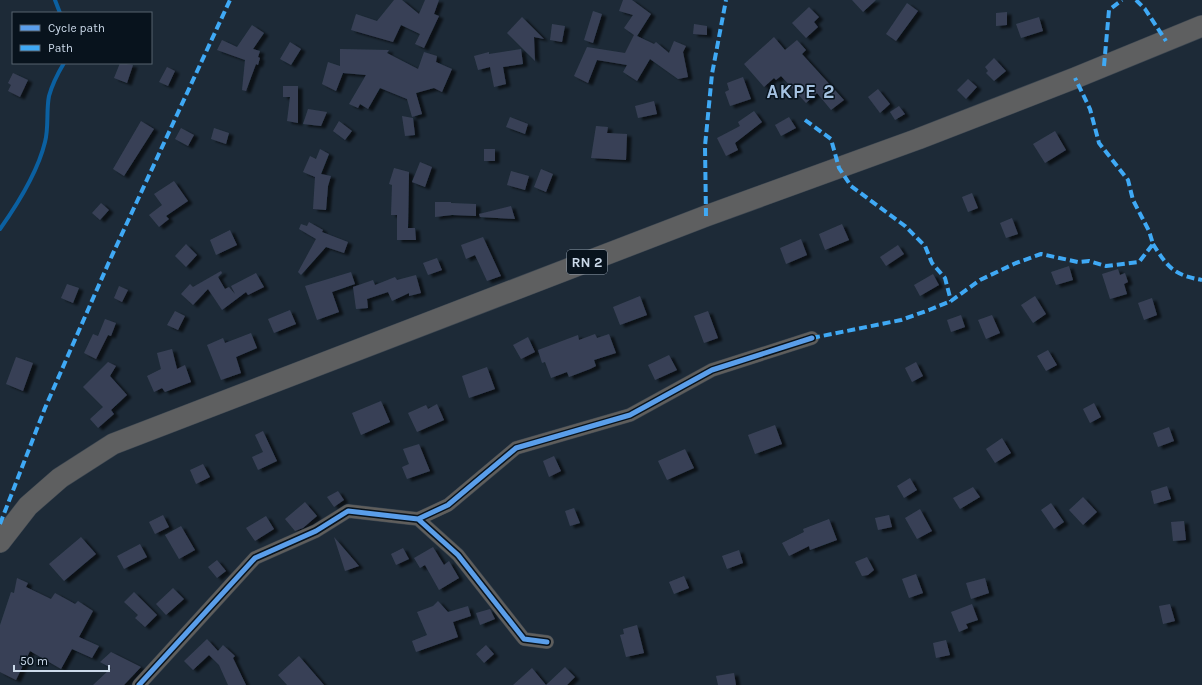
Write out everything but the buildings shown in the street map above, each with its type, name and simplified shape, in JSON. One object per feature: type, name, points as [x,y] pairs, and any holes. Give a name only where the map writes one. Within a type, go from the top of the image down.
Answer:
[{"type":"main road","name":"RN 2","points":[[0,542],[28,506],[60,478],[113,444],[699,219],[925,136],[1202,26]]},
{"type":"street","points":[[139,685],[255,558],[316,531],[348,511],[418,519],[448,505],[516,448],[630,415],[712,370],[812,338]]},
{"type":"street","points":[[418,519],[458,555],[524,639],[547,642]]},
{"type":"waterway","points":[[55,0],[60,12]]},
{"type":"waterway","points":[[0,229],[20,199],[42,153],[46,136],[49,96],[55,79],[63,64]]},
{"type":"marked path","points":[[0,524],[45,408],[109,262],[230,0]]},
{"type":"marked path","points":[[706,216],[705,146],[712,74],[726,0]]},
{"type":"marked path","points":[[1104,66],[1109,10],[1122,0]]},
{"type":"marked path","points":[[1136,0],[1145,9],[1166,41]]},
{"type":"marked path","points":[[812,338],[901,320],[929,310],[951,301],[980,280],[1016,263],[1041,254],[1078,262],[1089,261],[1106,266],[1139,262],[1153,244],[1149,231],[1133,200],[1128,180],[1099,143],[1090,109],[1075,78]]},
{"type":"marked path","points":[[805,120],[831,139],[839,168],[851,186],[905,226],[925,246],[932,263],[945,278],[951,301]]},
{"type":"marked path","points":[[1153,244],[1168,265],[1178,273],[1202,280]]},
{"type":"cycle path","points":[[418,519],[448,505],[516,448],[630,415],[712,370],[812,338]]},
{"type":"cycle path","points":[[139,685],[255,558],[316,531],[348,511],[418,519],[458,555],[524,639],[547,642]]},
{"type":"district","name":"AKPE 2","points":[[801,92]]}]
